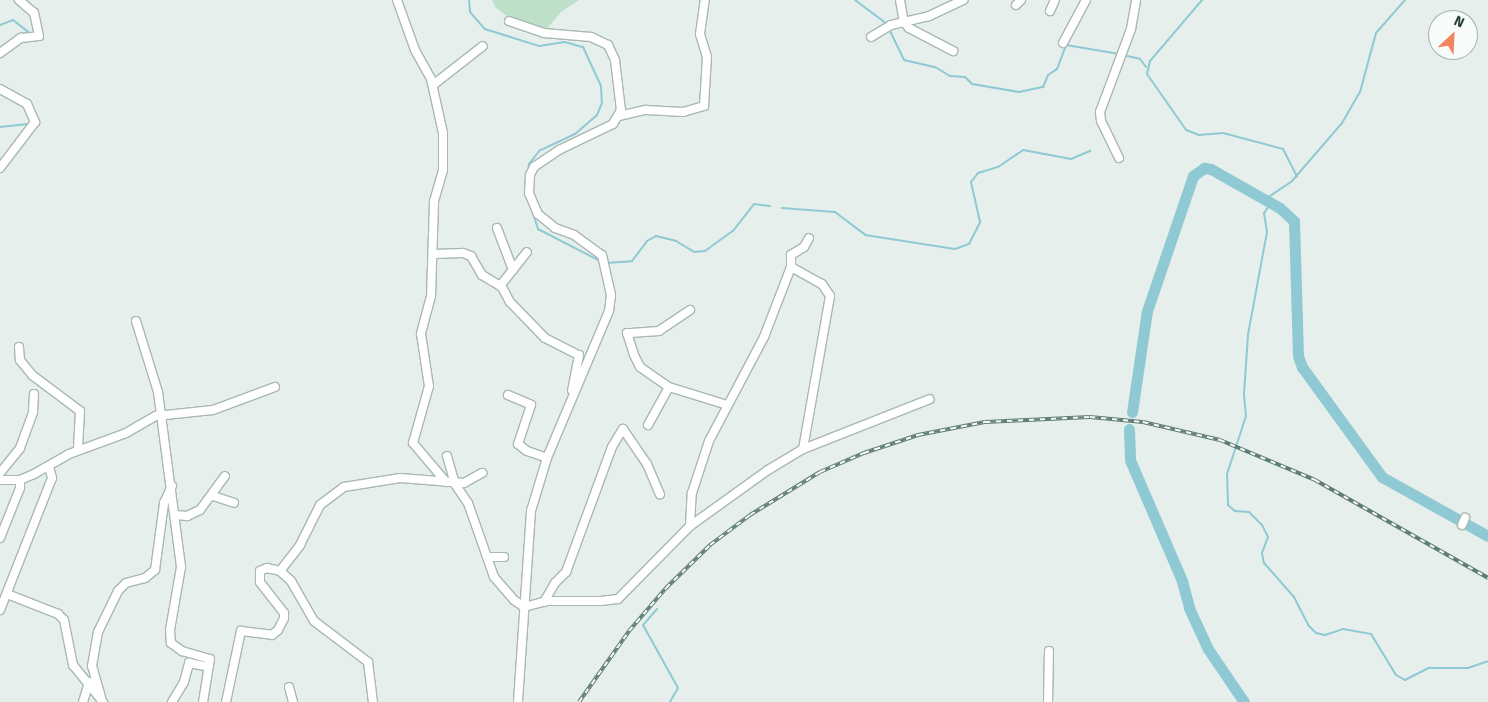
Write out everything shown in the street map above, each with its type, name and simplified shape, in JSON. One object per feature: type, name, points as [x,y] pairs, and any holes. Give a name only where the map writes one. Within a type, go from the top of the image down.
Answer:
[{"type":"street","points":[[0,53],[21,38],[39,36],[34,13],[19,0]]},
{"type":"street","points":[[397,0],[415,50],[433,85],[443,133],[443,170],[434,202],[434,254],[430,296],[421,334],[429,386],[413,443],[446,482]]},
{"type":"street","points":[[619,116],[646,110],[683,112],[704,106],[707,58],[700,34],[705,0]]},
{"type":"street","points":[[900,0],[904,22],[953,52]]},
{"type":"street","points":[[871,37],[904,22],[929,16],[964,0]]},
{"type":"street","points":[[1050,11],[1055,0]]},
{"type":"street","points":[[1063,43],[1086,0]]},
{"type":"street","points":[[1120,158],[1100,116],[1134,20],[1136,0]]},
{"type":"street","points":[[509,21],[544,33],[591,37],[608,46],[615,60],[621,110],[613,124],[541,161],[530,175],[532,204],[544,220],[574,235],[602,255],[611,295],[610,311],[571,397],[547,458],[531,510],[518,702]]},
{"type":"street","points":[[433,85],[483,46]]},
{"type":"street","points":[[0,89],[27,104],[35,122],[0,168]]},
{"type":"street","points":[[497,228],[513,270]]},
{"type":"street","points":[[690,526],[692,493],[700,465],[727,405],[764,337],[791,267],[791,255],[804,247],[809,238]]},
{"type":"street","points":[[500,286],[527,252]]},
{"type":"street","points":[[434,254],[463,253],[471,256],[487,280],[500,286],[510,302],[545,338],[579,355],[571,397]]},
{"type":"street","points":[[791,267],[822,284],[830,296],[803,449]]},
{"type":"street","points":[[690,310],[659,331],[627,333],[640,367],[669,387],[727,405]]},
{"type":"street","points":[[136,321],[162,414],[181,567],[170,630],[171,643],[182,651],[210,659],[202,702]]},
{"type":"street","points":[[19,347],[20,360],[32,374],[80,411],[78,449]]},
{"type":"street","points":[[648,425],[669,387]]},
{"type":"street","points":[[0,480],[20,480],[49,467],[78,449],[126,433],[162,414],[213,410],[275,388]]},
{"type":"street","points":[[0,473],[20,448],[33,412],[34,394]]},
{"type":"street","points":[[508,395],[531,405],[518,444],[527,451],[547,458]]},
{"type":"street","points":[[524,607],[544,602],[618,599],[690,526],[803,449],[930,399]]},
{"type":"street","points":[[544,602],[555,583],[566,572],[609,456],[623,429],[647,464],[660,494]]},
{"type":"street","points":[[447,456],[455,484],[468,503],[500,586],[524,607]]},
{"type":"street","points":[[0,610],[52,478],[49,467]]},
{"type":"street","points":[[280,571],[300,545],[320,505],[335,492],[366,481],[386,478],[455,484],[464,483],[482,473]]},
{"type":"street","points":[[175,515],[195,514],[214,496],[225,476]]},
{"type":"street","points":[[0,538],[20,488],[20,480]]},
{"type":"street","points":[[102,699],[92,666],[98,632],[118,591],[126,583],[145,578],[155,570],[164,503],[172,486]]},
{"type":"street","points":[[214,496],[234,503]]},
{"type":"street","points":[[488,557],[504,557]]},
{"type":"street","points":[[226,702],[240,631],[272,635],[282,625],[284,613],[266,593],[259,576],[263,568],[280,571],[297,589],[314,621],[368,662],[373,702]]},
{"type":"street","points":[[7,594],[58,614],[64,620],[68,630],[68,654],[73,665],[102,699]]},
{"type":"street","points":[[1048,702],[1049,651]]},
{"type":"street","points":[[172,702],[184,682],[188,663],[209,667]]},
{"type":"street","points":[[83,702],[89,682]]},
{"type":"street","points":[[289,687],[292,702]]},
{"type":"green space","points":[[492,0],[579,0],[561,12],[546,30],[512,20],[496,8]]},
{"type":"waterway","points":[[469,0],[470,12],[485,29],[539,46],[565,42],[583,47],[601,86],[602,103],[597,115],[575,134],[540,150],[529,164],[526,186]]},
{"type":"waterway","points":[[855,0],[887,24]]},
{"type":"waterway","points":[[1202,0],[1150,61],[1147,74],[1186,130],[1199,135],[1223,133],[1283,149],[1297,177]]},
{"type":"waterway","points":[[1264,200],[1292,181],[1342,123],[1360,92],[1376,33],[1405,0]]},
{"type":"waterway","points":[[0,25],[13,20],[31,34]]},
{"type":"waterway","points":[[889,29],[904,60],[935,67],[950,76],[965,77],[972,84],[1019,92],[1043,87],[1048,75],[1057,69],[1066,45],[1119,54]]},
{"type":"waterway","points":[[1123,55],[1140,59],[1146,67]]},
{"type":"waterway","points":[[0,127],[30,124]]},
{"type":"waterway","points":[[782,208],[835,212],[865,235],[955,249],[969,244],[980,222],[971,182],[978,173],[998,167],[1023,150],[1071,159],[1090,151]]},
{"type":"waterway","points":[[1132,412],[1147,311],[1193,176],[1204,168],[1211,169],[1280,208],[1294,221],[1298,356],[1302,367],[1382,477],[1488,536]]},
{"type":"waterway","points":[[528,198],[538,229],[600,261]]},
{"type":"waterway","points":[[1271,203],[1264,213],[1267,232],[1248,335],[1244,394],[1246,416],[1227,474],[1228,505],[1235,511],[1249,512],[1262,525],[1268,537],[1262,553],[1264,563],[1294,597],[1308,625],[1316,633],[1325,635],[1343,629],[1371,634],[1396,675],[1405,680],[1429,668],[1468,668],[1488,661]]},
{"type":"waterway","points":[[606,263],[632,261],[647,241],[656,236],[676,241],[694,252],[705,251],[733,231],[754,204],[770,206]]},
{"type":"waterway","points":[[1129,429],[1130,460],[1182,581],[1189,608],[1208,649],[1244,702]]},
{"type":"waterway","points":[[657,609],[643,625],[678,688],[670,702]]},
{"type":"railway","points":[[579,702],[629,631],[666,588],[710,545],[750,515],[820,472],[864,453],[918,435],[985,422],[1090,417],[1143,422],[1220,440],[1315,480],[1488,578]]}]
